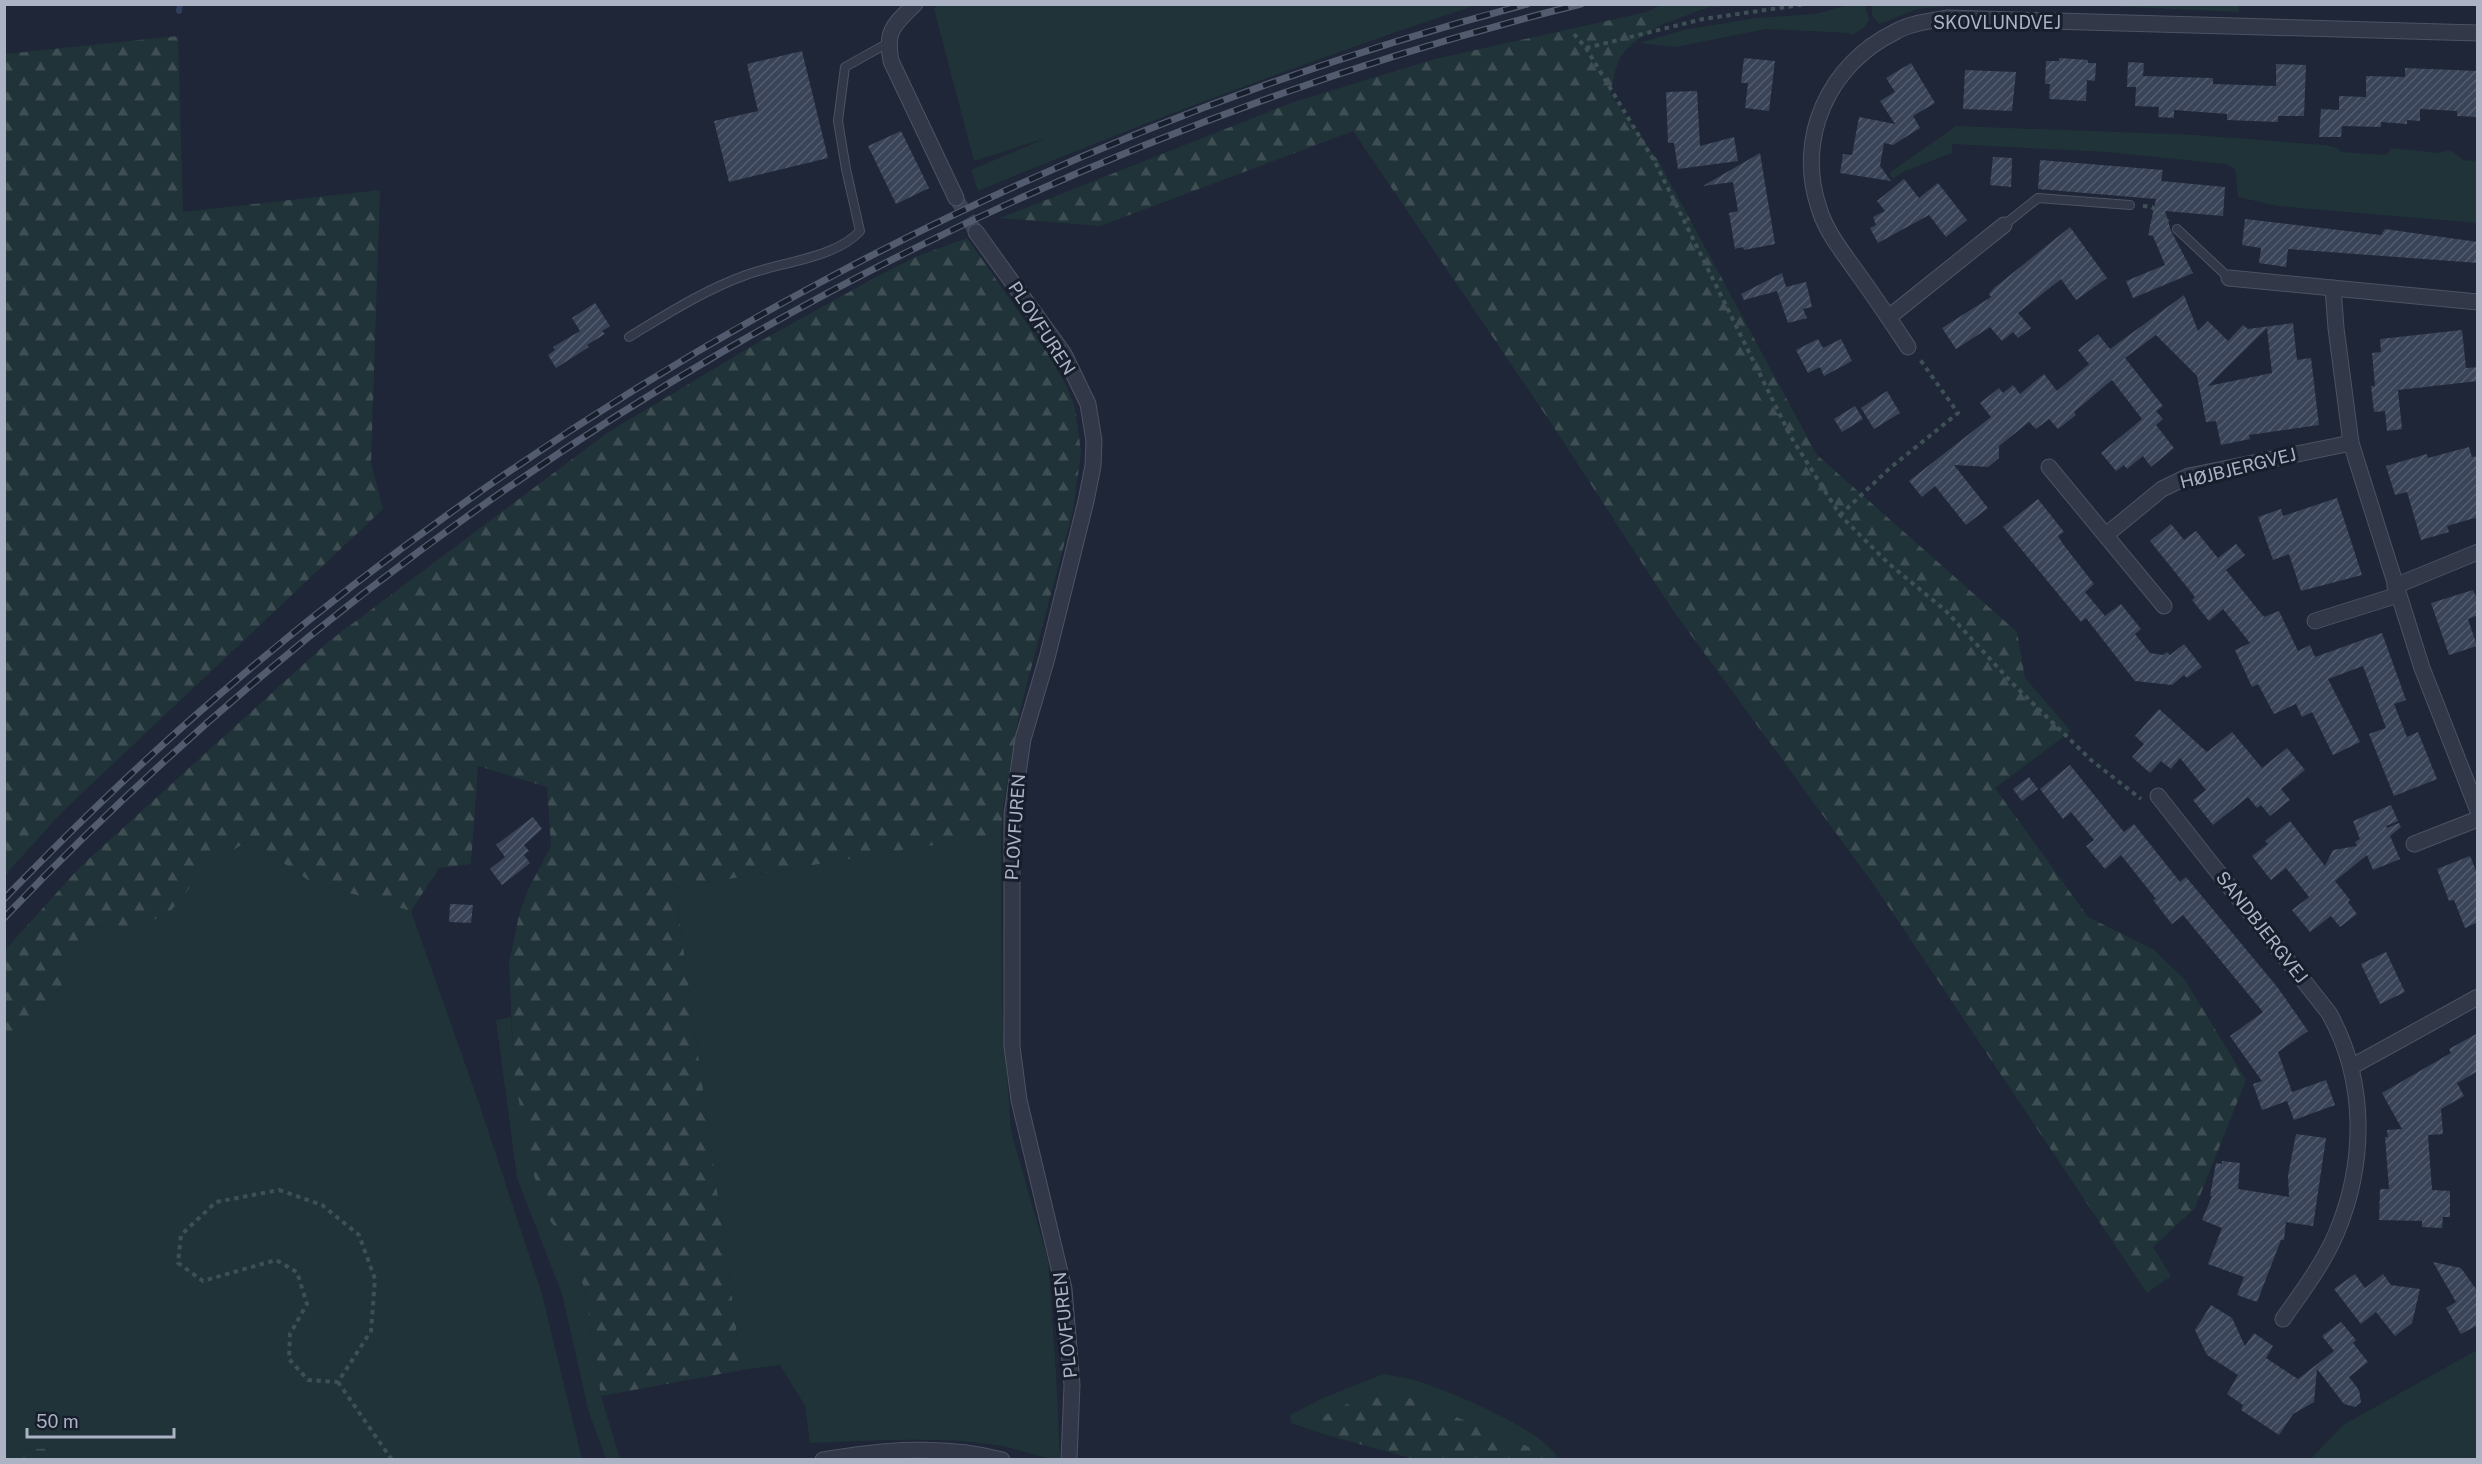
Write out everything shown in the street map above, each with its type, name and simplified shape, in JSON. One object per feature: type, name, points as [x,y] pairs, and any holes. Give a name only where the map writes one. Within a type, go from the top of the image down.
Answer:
[{"type":"street","points":[[915,4],[892,27],[888,43],[891,61],[956,198]]},
{"type":"street","name":"SKOVLUNDVEJ","points":[[1908,347],[1830,233],[1812,183],[1811,157],[1814,130],[1822,105],[1836,82],[1852,61],[1873,44],[1896,31],[1922,22],[1948,18],[2478,33]]},
{"type":"street","points":[[1889,317],[2004,225]]},
{"type":"street","name":"PLOVFUREN","points":[[976,232],[1064,354],[1088,404],[1094,441],[1093,466],[1083,512],[1047,658],[1023,739],[1012,814],[1012,1046],[1019,1100],[1064,1289],[1072,1385],[1069,1460]]},
{"type":"street","points":[[2229,278],[2478,302]]},
{"type":"street","points":[[2333,288],[2351,443],[2422,668],[2478,811]]},
{"type":"street","name":"HØJBJERGVEJ","points":[[2106,535],[2162,489],[2190,477],[2351,443]]},
{"type":"street","points":[[2049,466],[2164,606]]},
{"type":"street","points":[[2315,621],[2397,590],[2478,552]]},
{"type":"street","name":"SANDBJERGVEJ","points":[[2158,796],[2330,1013],[2340,1032],[2351,1067],[2358,1120],[2358,1152],[2350,1194],[2336,1235],[2283,1319]]},
{"type":"street","points":[[2414,844],[2478,819]]},
{"type":"street","points":[[2351,1067],[2478,997]]},
{"type":"street","points":[[823,1460],[907,1451],[946,1450],[983,1454],[1002,1460]]},
{"type":"lane","points":[[629,337],[692,299],[747,275],[851,242],[861,231],[846,169],[838,121],[845,67],[888,43]]},
{"type":"lane","points":[[2004,225],[2038,198],[2130,205]]},
{"type":"lane","points":[[2176,229],[2229,278]]},
{"type":"path","points":[[1586,48],[1703,19],[1807,4]]},
{"type":"path","points":[[1574,34],[1586,48],[1656,164],[1791,437],[1840,516],[1888,563],[1946,611],[2013,684],[2091,760],[2146,802],[2158,796]]},
{"type":"path","points":[[2130,205],[2152,207],[2176,229]]},
{"type":"path","points":[[1840,516],[1890,468],[1958,413],[1922,362]]},
{"type":"path","points":[[279,1190],[322,1205],[359,1235],[375,1279],[371,1331],[338,1382],[308,1380],[289,1359],[290,1334],[307,1304],[297,1272],[276,1260],[203,1281],[178,1263],[181,1235],[216,1202],[279,1190]]},
{"type":"path","points":[[338,1382],[392,1460]]},
{"type":"green space","points":[[937,4],[1476,5],[1226,94],[978,191],[971,170],[1046,138],[974,161],[934,9]]},
{"type":"green space","points":[[1853,4],[1865,5],[1869,20],[1864,28],[1852,35],[1850,33],[1766,29],[1676,47],[1639,43],[1683,30],[1756,18],[1815,14]]},
{"type":"green space","points":[[1873,4],[1957,5],[1917,9],[1880,24],[1873,16]]},
{"type":"green space","points":[[2089,4],[2239,4],[2239,12],[2089,5]]},
{"type":"green space","points":[[1661,5],[1728,5],[1706,8],[1659,26],[1647,12]]},
{"type":"green space","points":[[1647,12],[1659,26],[1637,40],[1619,60],[1611,95],[1659,162],[1817,455],[2017,632],[2025,678],[2071,731],[1995,788],[2088,917],[2153,949],[2185,980],[2246,1080],[2195,1208],[2153,1247],[2171,1276],[2147,1293],[1874,885],[1672,609],[1553,426],[1353,131],[1100,226],[1000,218],[1291,103],[1435,59]]},
{"type":"green space","points":[[178,36],[183,212],[380,190],[371,463],[383,509],[62,812],[5,875],[5,54]]},
{"type":"green space","points":[[1956,126],[2196,135],[2325,145],[2337,148],[2341,152],[2384,155],[2389,153],[2390,148],[2439,153],[2451,150],[2463,160],[2477,161],[2477,223],[2277,206],[2238,197],[2235,169],[2225,164],[2107,152],[1952,144],[1952,153],[1905,171],[1893,179],[1889,173]]},
{"type":"green space","points":[[967,238],[1049,355],[1066,385],[1075,408],[1081,452],[1073,511],[1020,710],[1003,807],[1001,834],[675,888],[742,1370],[601,1396],[585,1291],[572,1253],[549,1219],[530,1164],[514,1073],[509,962],[520,911],[551,846],[547,787],[478,766],[471,864],[439,868],[411,911],[311,882],[250,840],[208,865],[170,912],[133,930],[98,927],[79,939],[64,984],[5,1046],[5,950],[80,867],[328,642],[607,433],[757,343],[878,276],[918,256]]},
{"type":"green space","points":[[1001,834],[1002,1007],[1011,1131],[1048,1260],[1060,1459],[973,1442],[903,1440],[810,1443],[805,1406],[780,1365],[742,1370],[675,888]]},
{"type":"green space","points":[[250,840],[311,882],[411,911],[478,1100],[542,1294],[582,1459],[56,1460],[54,1448],[5,1451],[5,1046],[64,984],[78,940],[98,927],[133,930],[170,912],[208,865]]},
{"type":"green space","points":[[511,1017],[514,1070],[549,1219],[572,1253],[585,1291],[601,1396],[620,1459],[606,1459],[589,1413],[562,1294],[517,1178],[496,1020]]},
{"type":"green space","points":[[2477,1350],[2477,1459],[2311,1459],[2343,1425]]},
{"type":"green space","points":[[1383,1374],[1415,1380],[1494,1412],[1535,1436],[1550,1448],[1558,1459],[1548,1459],[1527,1446],[1405,1396],[1320,1419],[1326,1435],[1291,1423],[1290,1415],[1323,1398]]},
{"type":"green space","points":[[1405,1396],[1527,1446],[1548,1459],[1414,1459],[1326,1435],[1320,1419],[1340,1407],[1371,1398]]},
{"type":"green space","points":[[54,1448],[56,1459],[5,1459],[5,1451]]},
{"type":"building","points":[[802,51],[828,158],[729,182],[714,121],[758,111],[747,64]]},
{"type":"building","points":[[1744,58],[1775,61],[1769,111],[1745,108],[1748,83],[1741,83]]},
{"type":"building","points":[[2059,58],[2088,60],[2088,63],[2096,63],[2095,81],[2087,80],[2086,101],[2049,99],[2050,84],[2045,84],[2046,61],[2059,61]]},
{"type":"building","points":[[2128,62],[2144,63],[2143,76],[2213,78],[2213,84],[2276,86],[2276,64],[2306,65],[2304,116],[2278,116],[2278,122],[2227,120],[2227,114],[2174,110],[2174,118],[2158,117],[2159,107],[2135,106],[2136,87],[2127,87]]},
{"type":"building","points":[[1911,63],[1935,103],[1913,116],[1920,128],[1893,145],[1884,143],[1880,166],[1891,181],[1840,173],[1843,154],[1852,155],[1859,117],[1895,124],[1880,101],[1895,92],[1886,78]]},
{"type":"building","points":[[2405,68],[2478,71],[2478,117],[2457,116],[2457,111],[2420,109],[2420,121],[2407,120],[2407,124],[2381,122],[2381,127],[2342,126],[2341,137],[2319,137],[2321,109],[2339,110],[2339,96],[2366,97],[2366,76],[2405,77]]},
{"type":"building","points":[[1965,70],[2016,72],[2012,111],[1963,109]]},
{"type":"building","points":[[1697,91],[1700,146],[1734,137],[1738,161],[1678,169],[1674,143],[1668,143],[1666,92]]},
{"type":"building","points":[[901,131],[929,188],[896,204],[868,146]]},
{"type":"building","points":[[1760,153],[1775,244],[1744,250],[1743,247],[1735,249],[1729,213],[1738,211],[1733,182],[1703,186]]},
{"type":"building","points":[[1993,157],[2012,158],[2011,187],[1990,185]]},
{"type":"building","points":[[2040,160],[2163,170],[2161,181],[2225,187],[2223,216],[2165,211],[2171,231],[2193,273],[2133,298],[2126,281],[2165,265],[2153,236],[2148,235],[2156,199],[2038,189]]},
{"type":"building","points":[[1904,179],[1919,198],[1938,183],[1967,220],[1946,237],[1929,215],[1878,243],[1870,228],[1876,225],[1873,217],[1885,211],[1877,201]]},
{"type":"building","points":[[2245,219],[2381,235],[2385,229],[2478,242],[2478,263],[2288,249],[2286,267],[2259,263],[2261,248],[2242,245]]},
{"type":"building","points":[[2070,227],[2107,278],[2076,300],[2061,279],[2018,313],[2031,328],[2018,338],[2013,332],[2002,341],[1990,327],[1956,349],[1942,328],[1991,297],[1989,294],[1994,288]]},
{"type":"building","points":[[1782,273],[1786,287],[1806,282],[1812,307],[1803,309],[1807,318],[1788,323],[1777,291],[1744,300],[1741,294]]},
{"type":"building","points":[[2184,295],[2198,331],[2208,321],[2228,341],[2243,325],[2248,329],[2293,323],[2297,360],[2311,358],[2319,425],[2249,435],[2250,439],[2221,445],[2216,421],[2206,422],[2197,376],[2156,335],[2125,358],[2163,406],[2156,411],[2163,419],[2156,425],[2174,448],[2151,467],[2143,456],[2127,469],[2124,465],[2116,471],[2101,453],[2142,419],[2112,380],[2074,412],[2076,415],[2058,429],[2049,419],[2036,429],[2029,422],[1999,446],[1999,458],[1988,467],[1954,465],[1988,508],[1966,525],[1935,486],[1922,497],[1909,481],[1991,417],[1980,403],[1999,388],[2003,393],[2013,385],[2020,394],[2044,374],[2057,391],[2089,364],[2078,350],[2098,334],[2110,349]],"holes":[[[2267,328],[2272,373],[2208,386]]]},
{"type":"building","points":[[595,303],[610,326],[602,331],[605,334],[587,345],[589,347],[556,368],[548,355],[555,350],[553,347],[580,331],[572,318]]},
{"type":"building","points":[[2462,330],[2466,368],[2478,367],[2478,381],[2398,390],[2402,429],[2387,431],[2385,411],[2374,412],[2371,386],[2375,386],[2372,353],[2381,352],[2380,339]]},
{"type":"building","points":[[1818,339],[1823,348],[1841,339],[1852,361],[1824,376],[1820,367],[1808,373],[1796,350]]},
{"type":"building","points":[[1887,391],[1900,413],[1874,429],[1861,408]]},
{"type":"building","points":[[1855,406],[1863,419],[1842,432],[1834,419]]},
{"type":"building","points":[[2469,447],[2472,457],[2478,456],[2478,517],[2447,526],[2449,532],[2421,540],[2407,492],[2395,495],[2386,466],[2427,454],[2428,458]]},
{"type":"building","points":[[2337,498],[2362,575],[2301,591],[2289,554],[2273,560],[2258,517],[2281,509],[2283,516]]},
{"type":"building","points":[[2038,499],[2064,532],[2058,536],[2063,544],[2094,584],[2085,592],[2105,616],[2121,604],[2141,629],[2135,634],[2150,653],[2163,655],[2167,652],[2170,655],[2184,644],[2202,667],[2187,678],[2184,675],[2172,685],[2135,681],[2086,618],[2081,622],[2003,527]]},
{"type":"building","points":[[2171,524],[2184,540],[2196,531],[2218,558],[2236,544],[2245,555],[2226,570],[2264,617],[2279,611],[2298,651],[2310,645],[2315,657],[2382,633],[2406,700],[2394,704],[2407,737],[2418,732],[2437,779],[2394,796],[2369,734],[2386,728],[2363,666],[2328,679],[2360,742],[2333,755],[2312,712],[2302,717],[2296,704],[2274,714],[2258,684],[2252,687],[2235,650],[2250,643],[2223,609],[2209,621],[2192,600],[2195,597],[2150,541]]},
{"type":"building","points":[[2473,590],[2478,602],[2478,615],[2468,619],[2477,646],[2449,655],[2431,603]]},
{"type":"building","points":[[2159,709],[2207,752],[2232,732],[2262,768],[2287,748],[2305,770],[2281,789],[2290,800],[2270,816],[2261,805],[2257,808],[2248,797],[2213,825],[2193,800],[2206,790],[2180,758],[2171,769],[2161,761],[2150,773],[2132,757],[2144,744],[2135,736]]},
{"type":"building","points":[[2070,765],[2124,832],[2134,824],[2180,882],[2186,877],[2278,988],[2308,1031],[2278,1052],[2292,1092],[2326,1080],[2335,1105],[2294,1120],[2287,1101],[2262,1110],[2253,1084],[2262,1081],[2230,1036],[2263,1012],[2183,915],[2172,924],[2153,900],[2156,899],[2121,855],[2105,869],[2086,846],[2094,840],[2071,812],[2063,819],[2040,789]]},
{"type":"building","points":[[2029,777],[2038,789],[2022,801],[2013,789]]},
{"type":"building","points":[[2391,805],[2398,821],[2386,826],[2387,828],[2399,823],[2401,827],[2390,836],[2400,859],[2373,870],[2367,855],[2335,881],[2350,900],[2348,902],[2357,914],[2340,927],[2331,916],[2310,932],[2292,910],[2309,897],[2286,868],[2271,880],[2252,856],[2268,844],[2265,841],[2290,821],[2325,866],[2333,850],[2357,846],[2355,842],[2360,839],[2353,821]]},
{"type":"building","points":[[533,817],[542,829],[524,845],[529,851],[524,855],[530,863],[502,885],[490,869],[505,857],[496,845]]},
{"type":"building","points":[[2470,856],[2478,876],[2478,922],[2465,928],[2454,900],[2449,901],[2437,869]]},
{"type":"building","points":[[450,904],[473,905],[471,923],[449,922]]},
{"type":"building","points":[[2386,952],[2405,992],[2380,1004],[2361,964]]},
{"type":"building","points":[[2478,1033],[2478,1071],[2457,1083],[2464,1096],[2441,1109],[2443,1134],[2428,1135],[2432,1190],[2450,1191],[2450,1217],[2443,1217],[2442,1228],[2422,1227],[2422,1221],[2379,1220],[2380,1189],[2389,1189],[2385,1137],[2388,1137],[2387,1130],[2402,1129],[2382,1093],[2451,1053],[2449,1049]]},
{"type":"building","points":[[2296,1134],[2326,1138],[2313,1226],[2286,1222],[2284,1240],[2281,1240],[2257,1302],[2237,1295],[2244,1277],[2208,1264],[2222,1228],[2202,1220],[2212,1196],[2210,1196],[2216,1163],[2222,1164],[2222,1161],[2240,1163],[2238,1189],[2289,1197],[2288,1175]]},
{"type":"building","points":[[2433,1262],[2461,1268],[2478,1292],[2478,1325],[2461,1334],[2446,1308],[2456,1302]]},
{"type":"building","points":[[2355,1274],[2365,1288],[2383,1274],[2391,1285],[2420,1289],[2412,1323],[2395,1336],[2376,1312],[2361,1324],[2334,1289]]},
{"type":"building","points":[[2211,1305],[2232,1318],[2245,1346],[2254,1333],[2273,1346],[2266,1358],[2298,1379],[2334,1351],[2322,1336],[2341,1322],[2356,1340],[2353,1343],[2368,1362],[2349,1377],[2359,1390],[2361,1402],[2355,1407],[2344,1404],[2317,1369],[2314,1402],[2293,1414],[2279,1435],[2241,1410],[2243,1405],[2227,1394],[2238,1375],[2207,1355],[2195,1330]]},
{"type":"waterway","points":[[179,11],[180,4]]},
{"type":"tunnel","points":[[956,198],[976,232]]},
{"type":"railway","points":[[4,899],[163,744],[219,695],[364,577],[515,468],[671,367],[834,275],[1001,193],[1172,120],[1348,57],[1527,4]]},
{"type":"railway","points":[[4,918],[170,756],[347,607],[533,471],[727,349],[930,241],[1141,147],[1358,68],[1581,4]]}]
